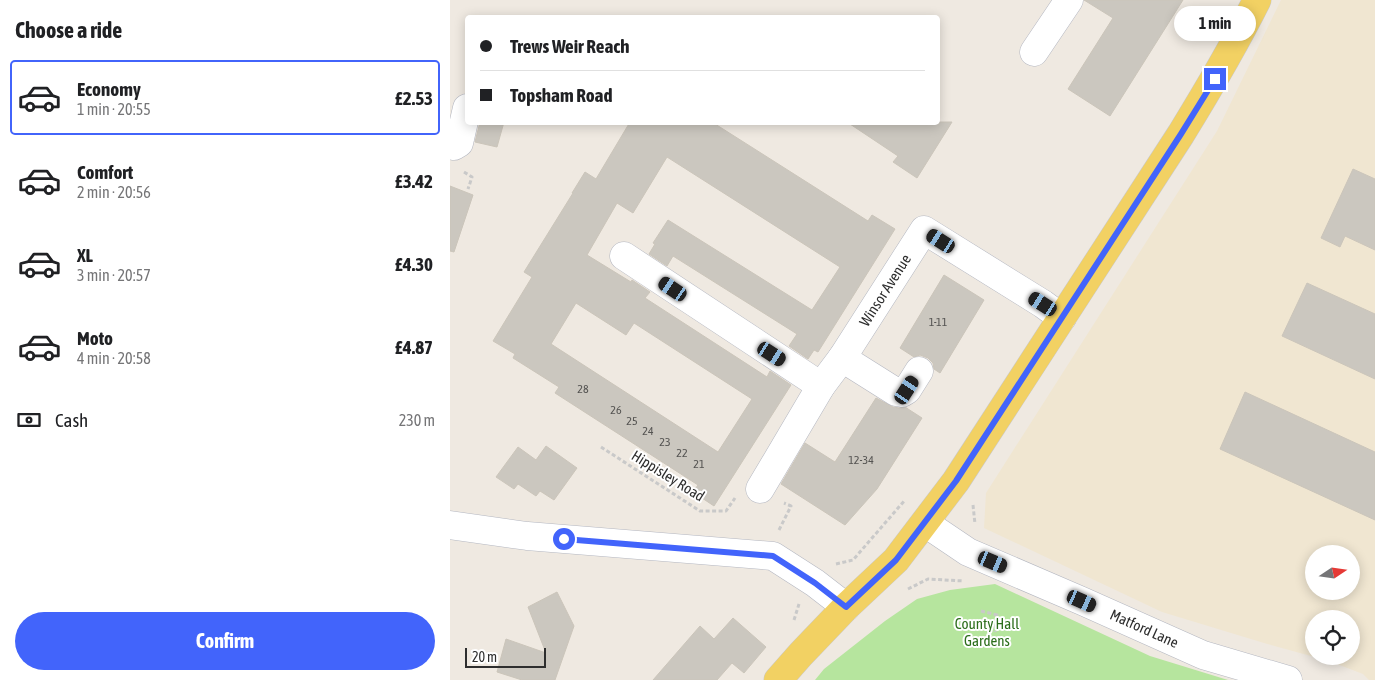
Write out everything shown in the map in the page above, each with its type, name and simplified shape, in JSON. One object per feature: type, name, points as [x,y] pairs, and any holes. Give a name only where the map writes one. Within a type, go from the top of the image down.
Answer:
[{"type":"main road","points":[[778,680],[846,607],[896,560],[956,481],[1186,126],[1215,79],[1257,0]]},
{"type":"street","points":[[1034,52],[1069,0]]},
{"type":"street","points":[[450,144],[454,146],[460,143],[465,118]]},
{"type":"street","name":"Winsor Avenue","points":[[760,489],[821,386],[842,358],[924,230],[1043,304],[1062,318]]},
{"type":"street","points":[[624,256],[821,386]]},
{"type":"street","points":[[842,358],[896,392],[902,393],[907,390],[919,371]]},
{"type":"street","name":"Matford Lane","points":[[925,523],[968,552],[1203,656],[1288,680]]},
{"type":"street","points":[[450,525],[527,536],[773,556],[815,583],[846,607]]},
{"type":"path","points":[[468,189],[472,177]]},
{"type":"path","name":"Hippisley Road","points":[[601,447],[700,512],[726,511]]},
{"type":"path","points":[[905,590],[928,578],[963,582],[968,580]]},
{"type":"path","points":[[981,611],[998,615],[995,632]]},
{"type":"shaded area","points":[[1281,0],[1375,0],[1375,680],[1369,680],[1363,674],[1339,665],[1360,665],[1360,610],[1305,610],[1305,654],[1162,612],[984,528],[986,493],[1217,131]]},
{"type":"green space","name":"County Hall Gardens","points":[[995,584],[1150,656],[1228,680],[815,680],[824,669],[885,621],[917,599],[950,590]]},
{"type":"building","points":[[1084,0],[1183,0],[1110,116],[1068,89],[1113,18]]},
{"type":"building","points":[[940,122],[952,122],[917,178],[893,162],[898,156],[852,125],[940,125]]},
{"type":"building","points":[[479,125],[503,125],[497,147],[475,142]]},
{"type":"building","points":[[628,125],[717,125],[868,221],[872,215],[895,229],[818,352],[814,350],[808,359],[789,346],[797,334],[673,256],[667,266],[649,254],[655,244],[653,243],[668,220],[812,310],[840,267],[667,157],[633,213],[617,203],[587,255],[650,292],[645,298],[767,377],[770,371],[791,385],[714,506],[693,492],[698,485],[555,393],[559,387],[513,358],[515,354],[493,341],[532,277],[524,272],[585,172],[596,179]],"holes":[[[576,303],[626,335],[634,323],[752,399],[718,452],[551,344]]]},
{"type":"building","points":[[1353,169],[1375,179],[1375,250],[1345,236],[1340,247],[1321,238]]},
{"type":"building","points":[[450,186],[473,195],[454,252],[450,251]]},
{"type":"building","points":[[944,275],[984,300],[940,373],[934,369],[933,363],[928,358],[920,355],[914,357],[900,348]]},
{"type":"building","points":[[1307,283],[1375,314],[1375,379],[1282,336]]},
{"type":"building","points":[[1245,392],[1375,452],[1375,520],[1220,449]]},
{"type":"building","points":[[876,398],[893,407],[905,407],[922,418],[877,489],[845,525],[781,484],[805,443],[835,462]]},
{"type":"building","points":[[546,446],[577,468],[554,500],[540,491],[536,496],[518,484],[514,489],[496,477],[518,447],[536,460]]},
{"type":"building","points":[[557,592],[574,626],[555,680],[522,680],[497,672],[506,639],[546,653],[528,607]]},
{"type":"building","points":[[733,618],[766,647],[744,673],[732,663],[717,680],[653,680],[700,626],[714,639]]},
{"type":"route","points":[[564,539],[773,556],[815,583],[846,607],[896,560],[956,481],[1215,79]]}]
